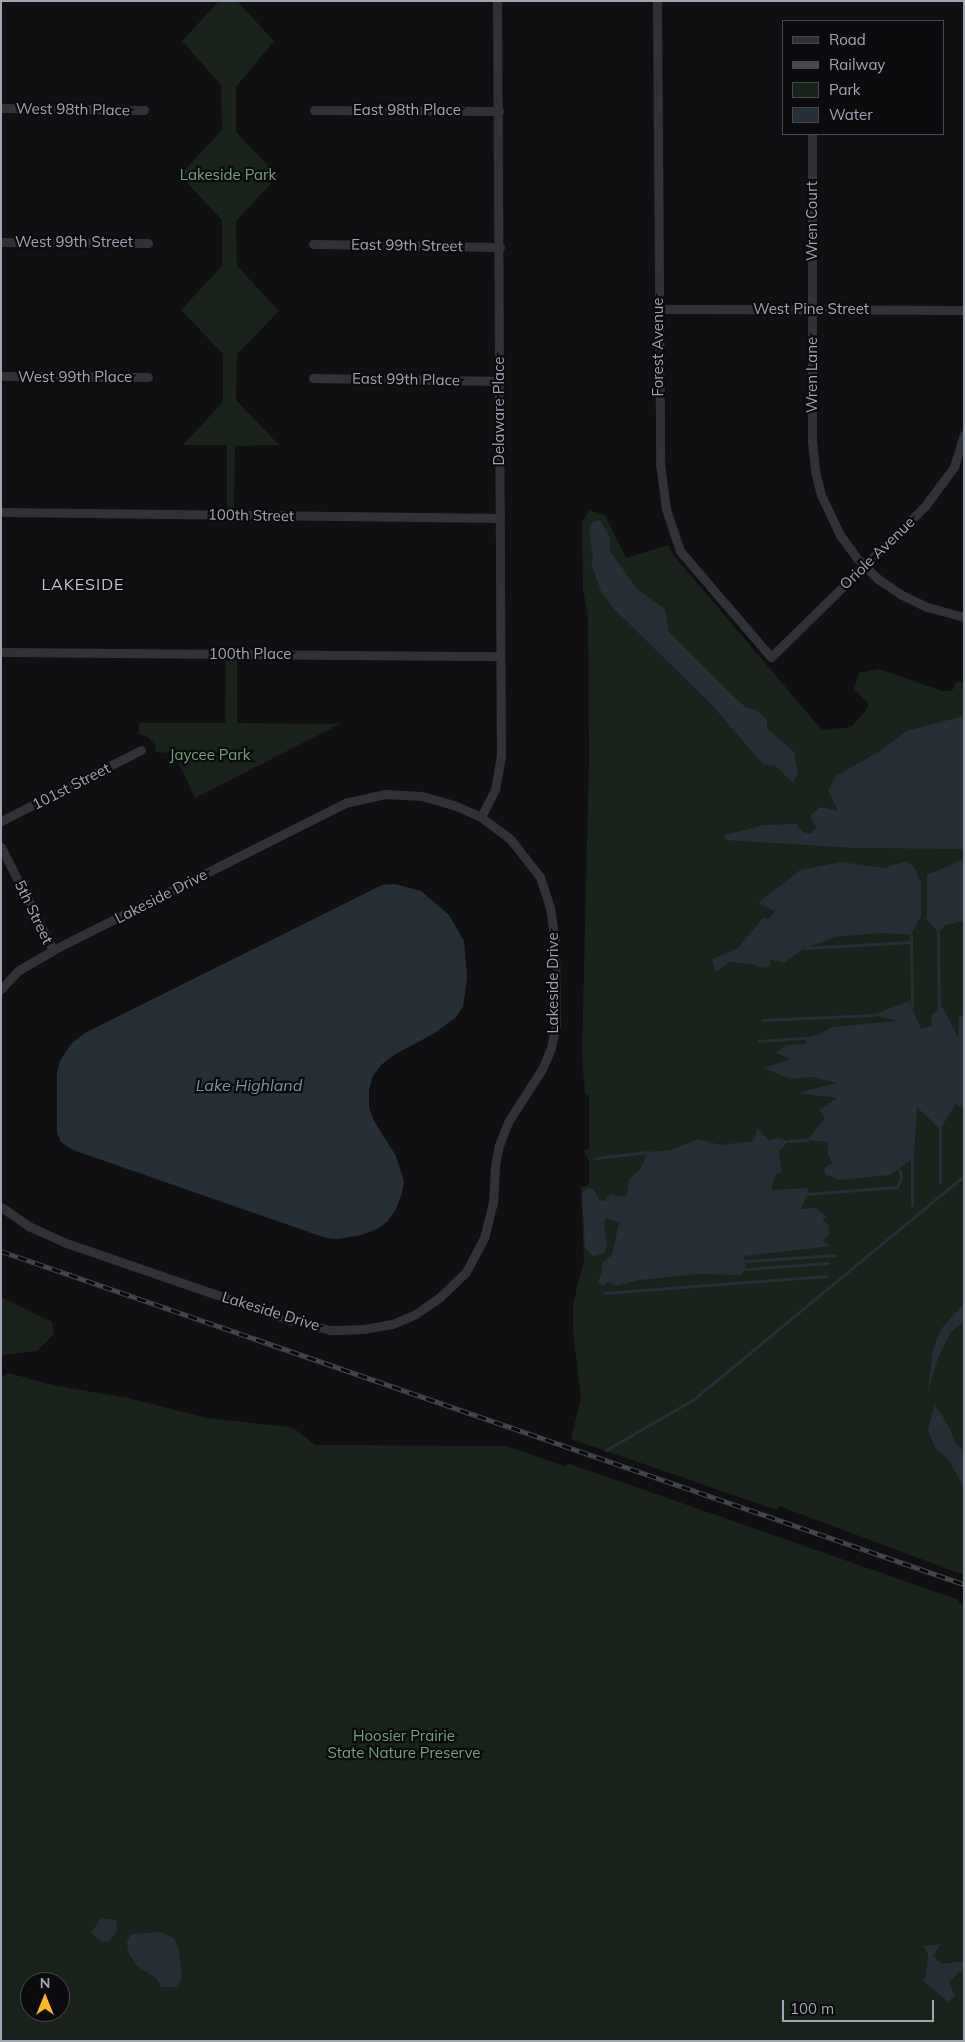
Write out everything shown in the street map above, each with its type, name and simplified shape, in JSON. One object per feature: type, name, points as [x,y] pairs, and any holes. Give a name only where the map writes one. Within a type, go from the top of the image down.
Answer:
[{"type":"street","name":"Delaware Place","points":[[482,817],[495,790],[501,757],[500,247],[497,1]]},
{"type":"street","name":"Forest Avenue","points":[[657,1],[660,464],[670,524],[684,556],[771,657]]},
{"type":"street","name":"West 98th Place","points":[[1,108],[144,110]]},
{"type":"street","name":"East 98th Place","points":[[314,110],[499,111]]},
{"type":"street","name":"Wren Court","points":[[811,309],[812,135]]},
{"type":"street","name":"West 99th Street","points":[[1,242],[148,243]]},
{"type":"street","name":"East 99th Street","points":[[313,244],[500,247]]},
{"type":"street","name":"West Pine Street","points":[[658,308],[964,310]]},
{"type":"street","name":"Wren Lane","points":[[811,309],[812,440],[815,471],[826,509],[840,535],[863,566],[878,579],[913,601],[938,611],[964,617]]},
{"type":"street","name":"West 99th Place","points":[[1,376],[148,378]]},
{"type":"street","name":"East 99th Place","points":[[314,378],[499,381]]},
{"type":"street","name":"Oriole Avenue","points":[[771,657],[925,506],[954,467],[964,435]]},
{"type":"street","name":"100th Street","points":[[1,512],[500,518]]},
{"type":"street","name":"100th Place","points":[[1,652],[500,656]]},
{"type":"street","name":"101st Street","points":[[1,821],[141,750]]},
{"type":"street","name":"Lakeside Drive","points":[[1,988],[19,970],[52,950],[345,804],[385,794],[422,796],[454,804],[482,817],[510,840],[540,877],[550,907],[555,941],[556,1024],[551,1048],[542,1069],[508,1122],[499,1145],[495,1166],[493,1202],[484,1238],[466,1272],[440,1297],[416,1314],[392,1324],[365,1329],[330,1330],[290,1320],[64,1242],[30,1228],[1,1207]]},
{"type":"street","name":"5th Street","points":[[1,847],[52,950]]},
{"type":"green space","name":"Lakeside Park","points":[[219,1],[237,1],[274,41],[236,87],[236,132],[278,176],[236,221],[237,266],[279,311],[237,354],[236,400],[279,445],[235,446],[234,509],[227,509],[227,445],[183,445],[222,403],[223,399],[223,354],[181,310],[222,266],[222,220],[180,175],[222,130],[221,85],[182,41]]},
{"type":"green space","points":[[589,510],[605,515],[626,558],[668,545],[674,556],[822,730],[851,727],[865,712],[869,704],[854,689],[859,673],[879,669],[942,691],[952,691],[956,682],[964,682],[964,1575],[779,1506],[777,1510],[571,1439],[581,1398],[573,1331],[573,1304],[584,1260],[581,1187],[589,1185],[589,1161],[583,1150],[589,1149],[589,1096],[585,1094],[582,1054],[589,758],[588,617],[583,589],[582,523]],"holes":[[[610,537],[610,551],[591,563],[593,557]]]},
{"type":"green space","name":"Jaycee Park","points":[[226,660],[237,660],[237,723],[340,724],[195,798],[174,753],[156,752],[155,745],[148,737],[139,734],[139,723],[225,723]]},
{"type":"green space","points":[[1,1297],[52,1322],[54,1334],[37,1351],[1,1355]]},
{"type":"green space","name":"Hoosier Prairie State Nature Preserve","points":[[9,1373],[52,1385],[128,1398],[207,1418],[289,1427],[299,1432],[315,1445],[506,1446],[567,1467],[567,1463],[959,1600],[958,1603],[964,1605],[964,2041],[1,2041],[1,1378]]},
{"type":"water","points":[[600,520],[610,538],[610,551],[637,589],[665,609],[669,632],[745,707],[756,710],[767,720],[767,728],[794,752],[798,773],[793,783],[776,766],[763,764],[711,704],[612,607],[601,591],[591,563],[593,557],[589,530],[593,522]]},
{"type":"water","points":[[964,716],[964,849],[855,848],[725,840],[725,835],[764,825],[796,824],[803,832],[811,834],[816,827],[810,816],[820,807],[838,811],[828,790],[836,776],[880,751],[906,731]]},
{"type":"water","points":[[964,859],[964,923],[962,921],[946,925],[938,932],[927,920],[927,875]]},
{"type":"water","points":[[906,861],[914,867],[921,882],[921,916],[911,935],[881,933],[835,937],[805,948],[784,963],[769,959],[771,965],[763,968],[751,964],[729,962],[716,972],[712,959],[738,948],[763,918],[769,919],[775,911],[758,903],[800,870],[841,862],[884,868]]},
{"type":"water","name":"Lake Highland","points":[[395,884],[421,891],[449,915],[464,941],[467,978],[463,1007],[454,1019],[433,1034],[394,1055],[381,1065],[373,1076],[369,1089],[369,1107],[374,1121],[396,1156],[404,1181],[396,1209],[388,1221],[377,1229],[361,1235],[338,1239],[326,1238],[73,1150],[61,1142],[57,1132],[57,1072],[60,1061],[71,1044],[85,1033],[382,885]]},
{"type":"water","points":[[909,1001],[921,1029],[932,1026],[931,1016],[942,1006],[958,1037],[959,1016],[964,1015],[964,1109],[956,1104],[940,1129],[917,1107],[914,1158],[890,1175],[839,1180],[825,1174],[825,1168],[832,1163],[828,1154],[828,1142],[807,1140],[825,1118],[819,1110],[837,1098],[798,1093],[836,1083],[813,1077],[790,1079],[763,1068],[791,1059],[775,1053],[787,1045],[806,1044],[805,1038],[820,1034],[832,1027],[897,1021],[873,1015]]},
{"type":"water","points":[[757,1128],[768,1140],[778,1138],[789,1141],[779,1151],[782,1172],[776,1174],[771,1190],[809,1188],[801,1209],[816,1208],[827,1217],[822,1221],[829,1225],[829,1235],[822,1241],[832,1246],[744,1256],[746,1266],[742,1275],[698,1274],[640,1280],[616,1286],[609,1282],[602,1286],[598,1281],[602,1274],[602,1263],[612,1255],[619,1223],[607,1218],[604,1221],[607,1245],[605,1253],[593,1256],[585,1248],[582,1193],[587,1188],[594,1189],[599,1200],[605,1201],[610,1194],[622,1197],[627,1194],[629,1179],[640,1170],[648,1152],[671,1150],[698,1139],[720,1145],[754,1141]]},
{"type":"water","points":[[964,1303],[964,1321],[951,1332],[938,1358],[928,1392],[933,1348],[942,1328]]},
{"type":"water","points":[[935,1405],[948,1425],[956,1444],[964,1451],[964,1488],[948,1459],[935,1448],[928,1430]]},
{"type":"water","points":[[101,1918],[116,1920],[117,1930],[110,1941],[102,1942],[91,1933]]},
{"type":"water","points":[[161,1932],[174,1938],[179,1949],[182,1979],[176,1987],[161,1987],[156,1978],[137,1966],[128,1952],[127,1941],[131,1934]]},
{"type":"water","points":[[941,1944],[933,1956],[942,1964],[964,1961],[964,1973],[960,1971],[949,1982],[955,1996],[949,2002],[923,1981],[926,1975],[928,1954],[923,1946]]},
{"type":"waterway","points":[[938,932],[939,1009]]},
{"type":"waterway","points":[[911,935],[912,1006]]},
{"type":"waterway","points":[[805,948],[911,942]]},
{"type":"waterway","points":[[762,1020],[873,1015]]},
{"type":"waterway","points":[[758,1041],[805,1038]]},
{"type":"waterway","points":[[940,1129],[940,1182]]},
{"type":"waterway","points":[[789,1141],[807,1140]]},
{"type":"waterway","points":[[596,1158],[648,1152]]},
{"type":"waterway","points":[[912,1159],[912,1205]]},
{"type":"waterway","points":[[806,1194],[897,1187],[901,1177],[899,1169]]},
{"type":"waterway","points":[[606,1450],[694,1399],[964,1176]]},
{"type":"waterway","points":[[745,1261],[835,1255]]},
{"type":"waterway","points":[[745,1269],[828,1263]]},
{"type":"waterway","points":[[604,1293],[826,1276]]},
{"type":"railway","points":[[1,1251],[964,1584]]},
{"type":"district","name":"LAKESIDE","points":[[83,584]]}]
